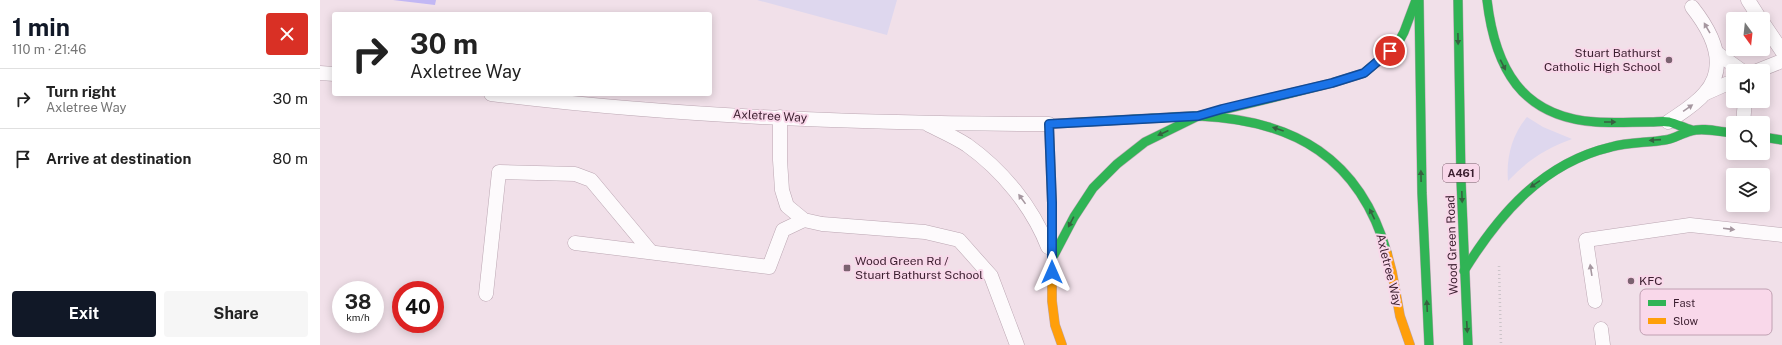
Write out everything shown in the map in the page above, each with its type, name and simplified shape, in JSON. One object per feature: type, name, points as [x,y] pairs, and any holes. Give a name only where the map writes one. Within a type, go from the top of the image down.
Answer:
[{"type":"main road","name":"Axletree Way","points":[[1052,258],[1074,217],[1093,188],[1117,164],[1145,142],[1198,116],[1332,83],[1364,73],[1397,45],[1404,32],[1416,0]]},
{"type":"main road","points":[[1419,0],[1422,193],[1428,345]]},
{"type":"main road","name":"Wood Green Road","points":[[1458,0],[1458,72],[1464,270],[1468,345]]},
{"type":"main road","points":[[1487,0],[1494,45],[1508,74],[1527,98],[1561,117],[1597,122],[1668,122],[1692,130],[1726,132]]},
{"type":"main road","name":"Axletree Way","points":[[1062,345],[1055,325],[1052,301],[1052,203],[1049,124],[1198,116],[1237,120],[1280,130],[1309,144],[1337,164],[1363,196],[1381,233],[1392,272],[1400,316],[1410,345]]},
{"type":"main road","points":[[1464,270],[1498,220],[1528,188],[1559,168],[1581,157],[1606,148],[1636,142],[1670,139],[1692,130]]},
{"type":"main road","points":[[1770,138],[1782,140]]},
{"type":"lane","points":[[1748,0],[1756,12]]},
{"type":"lane","points":[[1668,122],[1696,103],[1706,92],[1712,82],[1716,69],[1717,53],[1709,31],[1692,7]]},
{"type":"lane","points":[[1770,33],[1782,51]]},
{"type":"lane","points":[[1717,53],[1732,64]]},
{"type":"lane","points":[[1770,66],[1782,61]]},
{"type":"lane","points":[[320,73],[332,74]]},
{"type":"lane","points":[[1706,92],[1726,84]]},
{"type":"lane","name":"Axletree Way","points":[[507,96],[579,105],[780,117],[926,124],[1049,124]]},
{"type":"lane","points":[[780,117],[782,190],[786,206],[804,220],[822,224],[925,232],[959,240],[991,276],[1017,345]]},
{"type":"lane","points":[[926,124],[966,144],[1010,183],[1026,204],[1043,233],[1052,258]]},
{"type":"lane","points":[[486,294],[500,172],[575,174],[591,180],[651,252]]},
{"type":"lane","points":[[575,243],[769,267],[783,230],[804,220]]},
{"type":"lane","points":[[1595,300],[1586,240],[1690,225],[1782,235]]},
{"type":"lane","points":[[1600,329],[1603,345]]},
{"type":"path","points":[[1499,259],[1502,345]]},
{"type":"shaded area","points":[[393,0],[436,0],[435,5]]},
{"type":"shaded area","points":[[757,0],[897,0],[887,35]]},
{"type":"shaded area","points":[[1527,117],[1543,127],[1572,139],[1537,156],[1508,181],[1508,164],[1511,147],[1517,131]]},
{"type":"traffic: fast","points":[[1054,255],[1074,217],[1093,188],[1117,164],[1145,142],[1198,116],[1332,83],[1364,73],[1397,45],[1404,32],[1416,0]]},
{"type":"traffic: fast","points":[[1419,0],[1422,193],[1429,345]]},
{"type":"traffic: fast","points":[[1458,0],[1461,180],[1468,345]]},
{"type":"traffic: fast","points":[[1487,0],[1491,25],[1497,47],[1505,67],[1516,85],[1531,99],[1548,110],[1570,118],[1596,122],[1667,122],[1692,130]]},
{"type":"traffic: fast","points":[[1083,122],[1199,116],[1233,119],[1265,126],[1293,136],[1318,150],[1341,169],[1360,192],[1375,220],[1387,253]]},
{"type":"traffic: fast","points":[[1464,271],[1492,230],[1508,211],[1544,178],[1564,165],[1587,155],[1624,144],[1658,141],[1696,130],[1726,132]]},
{"type":"traffic: fast","points":[[1770,138],[1782,140]]},
{"type":"traffic: slow","points":[[1062,345],[1055,325],[1052,301],[1052,203],[1049,124],[1083,122]]},
{"type":"traffic: slow","points":[[1387,253],[1400,316],[1410,345]]},
{"type":"place","name":"Stuart Bathurst Catholic High School","points":[[1669,60]]},
{"type":"place","name":"Wood Green Rd / Stuart Bathurst School","points":[[847,268]]},
{"type":"place","name":"KFC","points":[[1631,281]]},
{"type":"route","points":[[1052,272],[1052,203],[1049,124],[1198,116],[1266,97],[1332,83],[1364,73],[1390,51]]}]
